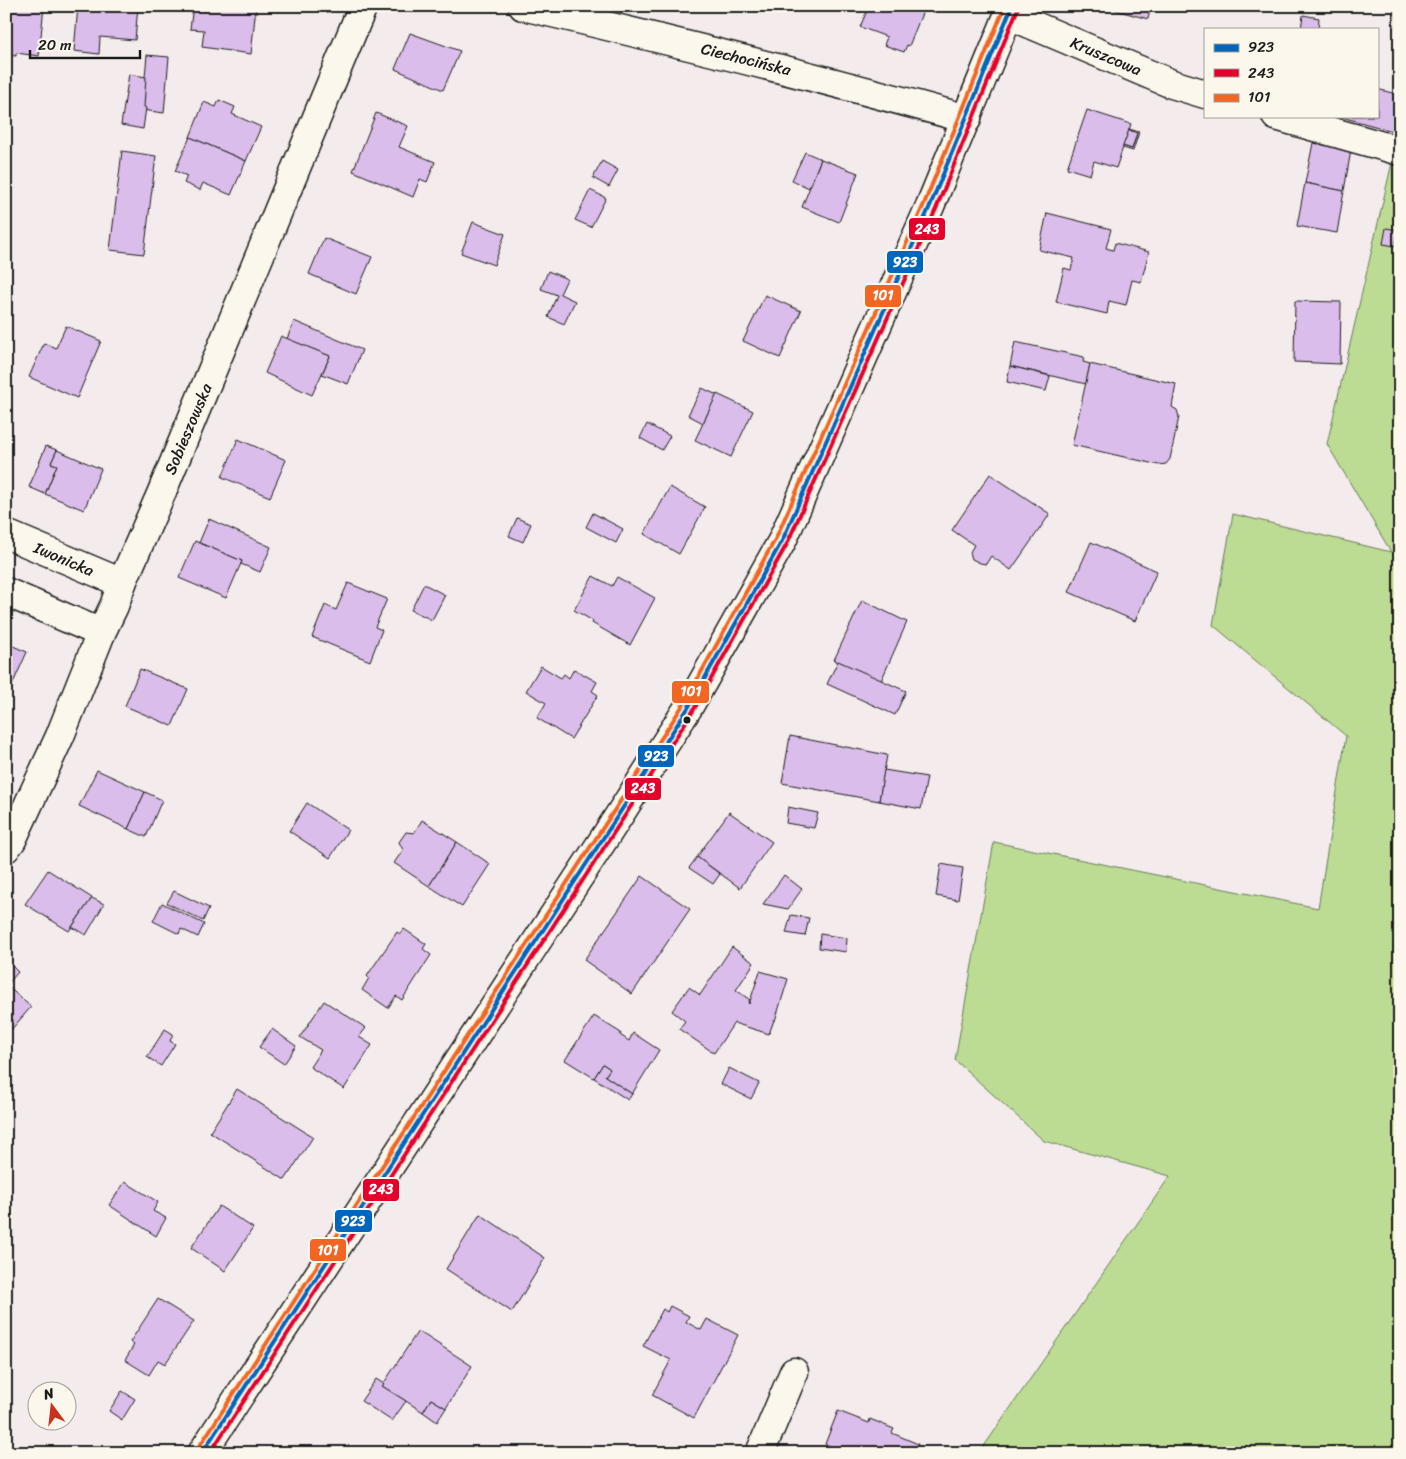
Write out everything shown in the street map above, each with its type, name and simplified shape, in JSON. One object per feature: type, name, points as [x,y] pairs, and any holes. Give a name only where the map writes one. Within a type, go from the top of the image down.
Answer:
[{"type":"street","name":"Sobieszowska","points":[[6,848],[12,840],[60,736],[364,6]]},
{"type":"street","name":"Ciechocińska","points":[[523,6],[794,71],[967,119]]},
{"type":"street","points":[[202,1453],[688,708],[782,541],[930,206],[1010,10]]},
{"type":"street","name":"Kruszcowa","points":[[1010,10],[1172,84],[1204,94]]},
{"type":"street","points":[[1283,118],[1400,151]]},
{"type":"street","name":"Iwonicka","points":[[6,534],[122,584]]},
{"type":"street","points":[[6,592],[102,633]]},
{"type":"street","points":[[760,1453],[794,1372]]},
{"type":"green space","points":[[1393,158],[1400,160],[1400,1453],[982,1453],[980,1452],[1170,1176],[1044,1141],[955,1060],[994,842],[1318,908],[1346,736],[1213,625],[1233,514],[1391,552],[1327,444]]},
{"type":"building","points":[[6,6],[44,6],[39,56],[16,53],[16,56],[6,55]]},
{"type":"building","points":[[78,6],[138,6],[135,40],[100,37],[99,54],[74,51]]},
{"type":"building","points":[[193,6],[256,7],[251,54],[202,47],[204,30],[190,29]]},
{"type":"building","points":[[869,6],[925,6],[909,46],[907,45],[904,52],[884,45],[887,37],[860,27]]},
{"type":"building","points":[[1101,6],[1151,6],[1148,19]]},
{"type":"building","points":[[1303,15],[1319,18],[1318,28],[1301,28]]},
{"type":"building","points":[[410,33],[460,51],[443,90],[395,69]]},
{"type":"building","points":[[147,55],[169,57],[164,113],[142,110]]},
{"type":"building","points":[[129,74],[146,77],[144,107],[146,108],[143,129],[121,125]]},
{"type":"building","points":[[1378,89],[1400,95],[1400,133],[1345,118],[1378,118]]},
{"type":"building","points":[[219,100],[235,107],[232,114],[261,127],[246,161],[190,137],[204,102],[216,107]]},
{"type":"building","points":[[1087,110],[1131,124],[1116,168],[1094,161],[1090,175],[1067,168]]},
{"type":"building","points":[[376,113],[408,126],[399,147],[435,162],[427,182],[420,179],[413,197],[353,171]]},
{"type":"building","points":[[1129,129],[1139,132],[1133,151],[1123,148],[1123,146],[1132,149],[1137,133]]},
{"type":"building","points":[[1129,130],[1137,133],[1132,149],[1123,146]]},
{"type":"building","points":[[190,137],[246,161],[231,195],[203,183],[200,190],[184,183],[187,176],[175,171]]},
{"type":"building","points":[[1313,143],[1351,150],[1344,191],[1305,183]]},
{"type":"building","points":[[122,151],[156,156],[144,254],[110,250]]},
{"type":"building","points":[[805,152],[821,159],[809,188],[792,180]]},
{"type":"building","points":[[821,159],[858,173],[839,222],[802,207]]},
{"type":"building","points":[[602,161],[618,170],[609,187],[593,178]]},
{"type":"building","points":[[1305,183],[1344,191],[1337,233],[1297,226]]},
{"type":"building","points":[[590,190],[606,198],[591,227],[575,220]]},
{"type":"building","points":[[1047,213],[1111,229],[1106,248],[1113,250],[1115,243],[1149,252],[1141,282],[1132,280],[1126,305],[1109,301],[1107,314],[1056,302],[1064,268],[1071,270],[1074,258],[1039,250]]},
{"type":"building","points":[[473,222],[505,234],[494,265],[461,253]]},
{"type":"building","points":[[1386,228],[1398,230],[1395,246],[1383,244]]},
{"type":"building","points":[[324,238],[372,257],[356,294],[309,274]]},
{"type":"building","points":[[548,271],[567,279],[560,294],[575,301],[564,324],[548,317],[557,295],[541,289]]},
{"type":"building","points":[[765,295],[801,311],[780,358],[743,341]]},
{"type":"building","points":[[1295,301],[1341,302],[1340,364],[1294,362]]},
{"type":"building","points":[[294,321],[362,350],[348,384],[322,374],[330,356],[287,339]]},
{"type":"building","points":[[66,326],[101,341],[77,398],[29,377],[44,343],[56,348]]},
{"type":"building","points":[[281,336],[330,356],[312,395],[265,373]]},
{"type":"building","points":[[1015,342],[1084,357],[1083,362],[1090,364],[1086,384],[1010,366]]},
{"type":"building","points":[[1090,364],[1176,384],[1172,407],[1177,410],[1179,417],[1170,459],[1166,464],[1159,465],[1072,445]]},
{"type":"building","points":[[1010,366],[1050,376],[1046,391],[1007,382]]},
{"type":"building","points":[[702,388],[717,395],[703,423],[688,415]]},
{"type":"building","points":[[717,394],[753,411],[731,457],[695,440]]},
{"type":"building","points":[[647,424],[670,436],[662,450],[640,438]]},
{"type":"building","points":[[238,439],[286,460],[270,497],[222,477]]},
{"type":"building","points":[[46,446],[57,450],[51,463],[57,465],[45,494],[29,487]]},
{"type":"building","points":[[57,450],[101,469],[84,510],[45,494],[57,465],[51,463]]},
{"type":"building","points":[[990,474],[1050,514],[1011,570],[991,556],[986,564],[972,559],[970,552],[974,545],[952,530]]},
{"type":"building","points":[[670,487],[705,507],[679,554],[644,534]]},
{"type":"building","points":[[593,513],[623,529],[616,543],[586,527]]},
{"type":"building","points":[[517,518],[531,524],[523,542],[509,536]]},
{"type":"building","points":[[209,519],[271,547],[260,572],[241,564],[242,561],[199,543]]},
{"type":"building","points":[[195,541],[242,561],[226,598],[179,578]]},
{"type":"building","points":[[1091,542],[1157,571],[1135,621],[1069,592]]},
{"type":"building","points":[[593,576],[612,586],[617,577],[655,598],[630,645],[574,610]]},
{"type":"building","points":[[348,583],[387,599],[375,627],[382,630],[370,661],[312,637],[325,605],[336,610]]},
{"type":"building","points":[[424,584],[445,595],[432,620],[411,610]]},
{"type":"building","points":[[862,600],[907,622],[881,681],[834,660]]},
{"type":"building","points":[[6,643],[27,652],[9,692],[6,691]]},
{"type":"building","points":[[838,661],[906,691],[895,715],[827,684]]},
{"type":"building","points":[[541,666],[561,678],[564,674],[569,678],[574,669],[597,682],[592,691],[598,695],[571,739],[537,718],[546,703],[526,691]]},
{"type":"building","points":[[140,669],[188,689],[172,726],[125,706]]},
{"type":"building","points":[[790,736],[887,755],[879,801],[782,783]]},
{"type":"building","points":[[97,770],[145,792],[128,829],[79,806]]},
{"type":"building","points":[[884,770],[927,777],[921,809],[879,801]]},
{"type":"building","points":[[145,792],[162,800],[146,837],[128,829]]},
{"type":"building","points":[[307,803],[348,830],[330,858],[289,831]]},
{"type":"building","points":[[788,807],[818,813],[814,828],[786,823]]},
{"type":"building","points":[[729,812],[772,842],[740,888],[697,857]]},
{"type":"building","points":[[422,820],[457,842],[429,886],[394,863],[403,850],[399,842],[406,832],[414,833]]},
{"type":"building","points":[[457,842],[490,864],[462,907],[429,886]]},
{"type":"building","points":[[697,857],[720,874],[713,884],[689,868]]},
{"type":"building","points":[[941,864],[963,868],[958,900],[936,896]]},
{"type":"building","points":[[48,870],[92,898],[69,931],[25,904]]},
{"type":"building","points":[[784,875],[802,889],[788,909],[763,904]]},
{"type":"building","points":[[642,876],[690,909],[632,994],[584,960]]},
{"type":"building","points":[[174,891],[209,908],[203,921],[167,903]]},
{"type":"building","points":[[92,898],[104,904],[86,935],[72,927]]},
{"type":"building","points":[[162,903],[204,924],[198,937],[181,929],[179,934],[153,921]]},
{"type":"building","points":[[791,915],[809,918],[805,936],[786,933]]},
{"type":"building","points":[[404,929],[426,944],[423,949],[431,955],[402,1000],[396,996],[388,1008],[362,990],[369,978],[367,976],[397,932],[400,934]]},
{"type":"building","points":[[820,934],[847,938],[846,952],[819,948]]},
{"type":"building","points":[[732,947],[754,963],[736,990],[750,1000],[749,1004],[760,971],[788,979],[769,1034],[734,1023],[714,1053],[679,1029],[685,1021],[672,1011],[689,987],[700,995]]},
{"type":"building","points":[[6,960],[18,972],[7,985],[6,985]]},
{"type":"building","points":[[6,985],[31,1007],[10,1031],[6,1027]]},
{"type":"building","points":[[324,1001],[366,1028],[359,1037],[372,1045],[344,1089],[310,1067],[321,1050],[300,1037]]},
{"type":"building","points":[[594,1016],[621,1033],[620,1035],[629,1041],[633,1033],[659,1050],[632,1094],[605,1076],[610,1069],[603,1064],[594,1078],[565,1060]]},
{"type":"building","points":[[165,1029],[173,1034],[170,1041],[175,1044],[161,1066],[147,1057]]},
{"type":"building","points":[[272,1029],[296,1046],[284,1064],[259,1047]]},
{"type":"building","points":[[603,1064],[610,1069],[605,1076],[632,1094],[628,1100],[594,1078]]},
{"type":"building","points":[[729,1068],[759,1083],[751,1099],[721,1084]]},
{"type":"building","points":[[237,1089],[313,1137],[285,1180],[210,1132]]},
{"type":"building","points":[[125,1182],[158,1202],[153,1211],[166,1218],[156,1236],[109,1205]]},
{"type":"building","points":[[219,1206],[253,1228],[225,1271],[191,1248]]},
{"type":"building","points":[[480,1214],[545,1258],[512,1312],[446,1269]]},
{"type":"building","points":[[158,1299],[194,1321],[165,1364],[158,1360],[149,1375],[125,1360],[134,1345],[130,1342]]},
{"type":"building","points":[[670,1306],[689,1316],[686,1322],[701,1330],[707,1319],[738,1335],[694,1418],[652,1395],[671,1360],[643,1346],[663,1309],[667,1312]]},
{"type":"building","points":[[418,1331],[472,1366],[446,1408],[431,1399],[423,1412],[382,1386]]},
{"type":"building","points":[[376,1379],[384,1384],[382,1386],[406,1401],[392,1421],[361,1401]]},
{"type":"building","points":[[122,1391],[135,1399],[122,1420],[109,1411]]},
{"type":"building","points":[[431,1399],[446,1408],[437,1422],[423,1412]]},
{"type":"building","points":[[838,1411],[869,1423],[870,1419],[894,1429],[892,1433],[918,1444],[915,1453],[835,1453],[837,1449],[825,1444]]},
{"type":"transit line","name":"101","points":[[197,1450],[683,705],[776,538],[924,204],[1005,6]]},
{"type":"transit line","name":"923","points":[[202,1453],[688,708],[782,541],[930,206],[1012,6]]},
{"type":"transit line","name":"243","points":[[210,1453],[693,711],[787,544],[936,209],[1018,8]]}]
